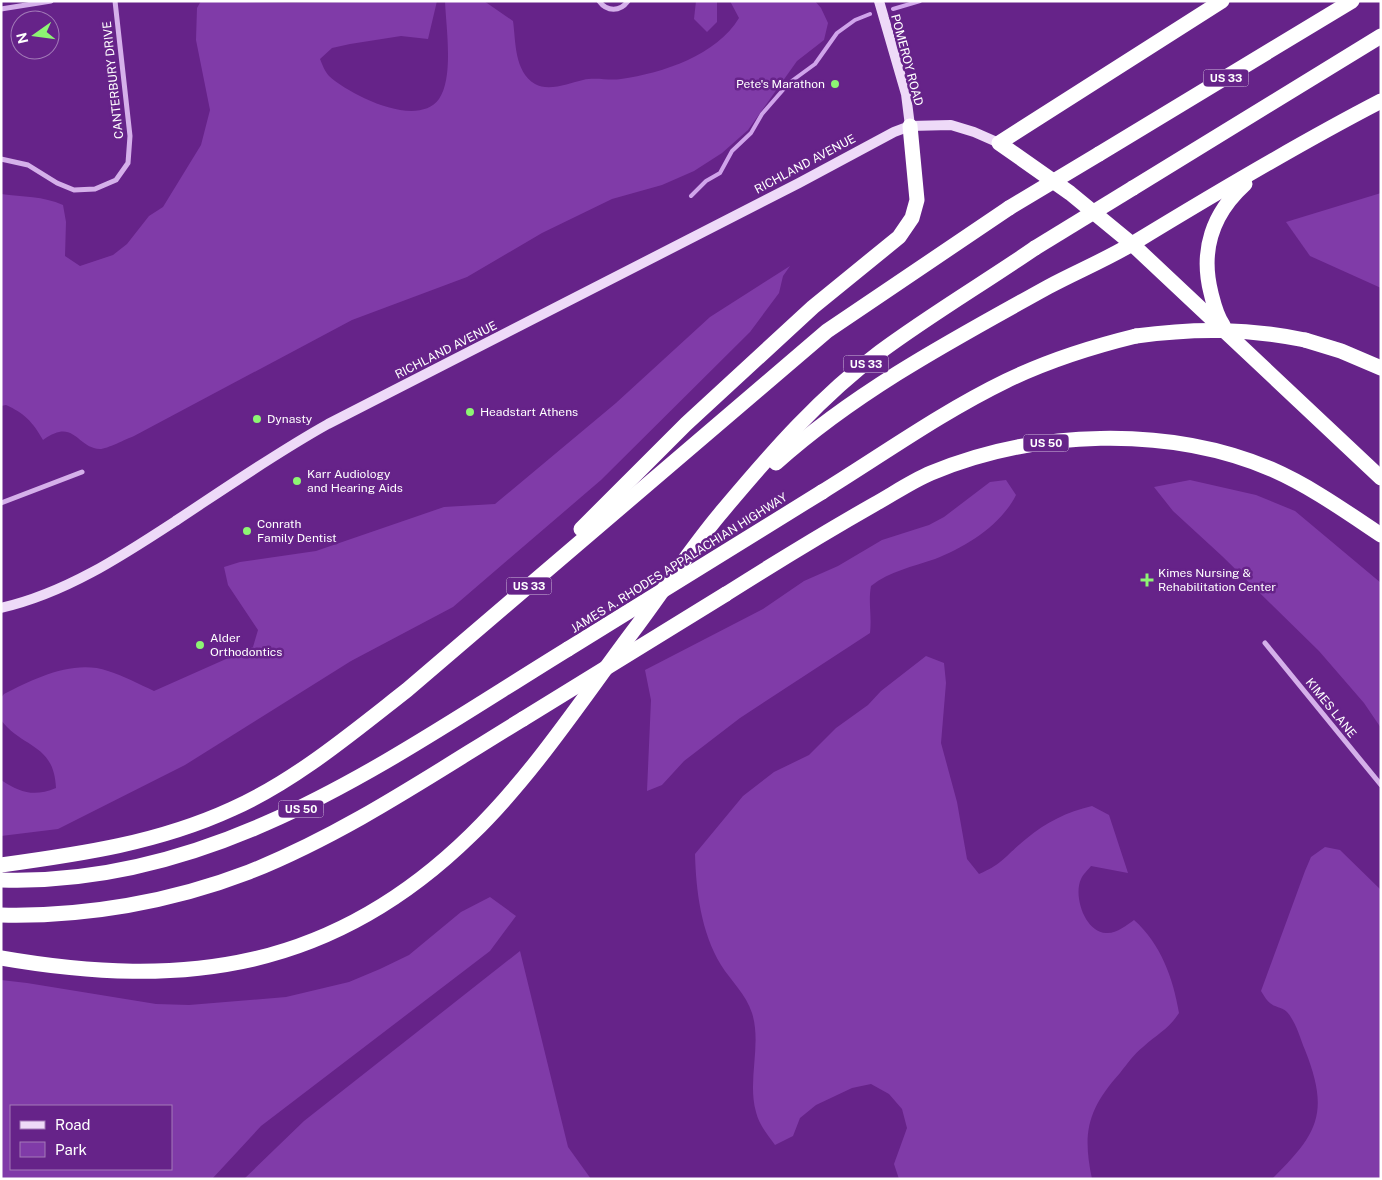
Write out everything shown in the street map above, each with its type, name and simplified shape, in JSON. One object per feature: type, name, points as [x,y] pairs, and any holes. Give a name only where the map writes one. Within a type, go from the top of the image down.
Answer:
[{"type":"highway","points":[[1222,1],[999,144],[1070,193],[1132,244],[1381,478]]},
{"type":"highway","name":"US 33","points":[[1,865],[88,854],[141,842],[188,828],[233,809],[276,786],[366,722],[495,615],[827,331],[1009,208],[1352,1]]},
{"type":"highway","name":"US 33","points":[[1,958],[101,970],[171,970],[216,967],[288,950],[331,934],[367,915],[433,870],[473,833],[510,792],[545,748],[722,510],[789,435],[850,376],[900,338],[1035,248],[1381,36]]},
{"type":"highway","points":[[722,510],[791,449],[827,420],[862,397],[1041,292],[1132,244],[1167,220],[1381,101]]},
{"type":"highway","points":[[495,615],[686,424],[813,307],[896,240],[912,218],[917,200],[910,126]]},
{"type":"highway","points":[[1232,339],[1216,315],[1208,284],[1207,250],[1210,234],[1218,216],[1231,197],[1263,168]]},
{"type":"highway","name":"JAMES A. RHODES APPALACHIAN HIGHWAY","points":[[1,880],[60,878],[107,872],[168,860],[237,837],[288,815],[360,777],[957,408],[1006,381],[1067,356],[1136,336],[1175,331],[1232,329],[1305,340],[1341,351],[1381,368]]},
{"type":"highway","name":"US 50","points":[[1,915],[66,913],[112,908],[186,892],[249,872],[346,826],[837,526],[930,474],[972,459],[1021,447],[1072,439],[1128,437],[1231,455],[1270,468],[1322,495],[1381,535]]},
{"type":"main road","name":"POMEROY ROAD","points":[[879,1],[906,94],[910,126]]},
{"type":"main road","points":[[910,126],[951,125],[974,132],[999,144]]},
{"type":"main road","name":"RICHLAND AVENUE","points":[[1,608],[50,592],[102,568],[288,447],[328,424],[806,179],[877,140],[910,126]]},
{"type":"street","points":[[1,9],[51,1]]},
{"type":"street","name":"CANTERBURY DRIVE","points":[[1,159],[28,165],[57,183],[74,190],[95,189],[116,180],[128,163],[130,136],[116,1]]},
{"type":"street","points":[[599,1],[602,6],[613,10],[623,7],[628,1]]},
{"type":"street","points":[[1,503],[82,472]]},
{"type":"street","name":"KIMES LANE","points":[[1265,643],[1381,785]]},
{"type":"green space","points":[[201,1],[292,3],[437,1],[428,39],[401,36],[350,44],[332,48],[320,59],[329,76],[352,92],[384,106],[415,111],[429,107],[439,99],[444,90],[448,65],[445,1],[484,1],[513,21],[517,56],[523,72],[535,84],[546,87],[588,79],[616,79],[637,76],[671,67],[688,60],[717,42],[739,18],[730,1],[815,1],[821,8],[828,23],[824,40],[797,61],[748,130],[722,153],[694,171],[662,185],[612,199],[542,233],[467,277],[352,320],[112,446],[103,449],[92,447],[69,432],[54,434],[43,440],[32,423],[23,415],[6,405],[1,406],[1,194],[40,198],[63,205],[66,222],[65,256],[80,266],[113,255],[127,244],[149,216],[163,207],[201,145],[210,110],[196,40],[197,8]]},
{"type":"green space","points":[[696,1],[717,1],[717,22],[707,32],[694,19]]},
{"type":"green space","points":[[1381,193],[1381,288],[1310,256],[1286,222]]},
{"type":"green space","points":[[790,266],[783,276],[779,293],[750,332],[601,480],[453,607],[351,661],[185,765],[58,829],[1,836],[1,780],[21,791],[34,793],[56,788],[54,773],[50,762],[44,754],[19,737],[1,720],[1,698],[4,694],[54,672],[81,667],[108,671],[154,691],[253,647],[258,630],[228,585],[224,567],[240,562],[316,551],[444,507],[495,504],[616,403],[710,317]]},
{"type":"green space","points":[[1006,480],[1016,495],[1001,516],[981,534],[947,554],[894,573],[871,586],[870,633],[740,718],[684,761],[662,785],[647,791],[651,700],[645,670],[763,609],[804,581],[838,566],[882,540],[929,525],[944,517],[990,482]]},
{"type":"green space","points":[[1190,480],[1256,495],[1295,511],[1381,583],[1381,728],[1364,703],[1319,651],[1173,511],[1154,487]]},
{"type":"green space","points":[[926,656],[944,663],[946,683],[941,743],[957,802],[967,859],[979,874],[999,862],[1041,828],[1065,815],[1092,806],[1109,815],[1128,873],[1091,866],[1082,877],[1079,886],[1080,903],[1083,912],[1092,927],[1106,933],[1117,931],[1134,920],[1159,951],[1173,987],[1179,1013],[1166,1028],[1134,1056],[1109,1086],[1094,1110],[1088,1134],[1092,1179],[899,1179],[894,1164],[907,1128],[902,1109],[889,1094],[871,1084],[852,1088],[816,1105],[800,1118],[793,1136],[775,1145],[757,1117],[753,1088],[755,1025],[749,1006],[714,952],[704,925],[698,897],[695,854],[743,796],[774,772],[809,755],[836,728],[868,705],[881,691]]},
{"type":"green space","points":[[1325,847],[1340,850],[1381,890],[1381,1179],[1272,1179],[1300,1149],[1309,1135],[1318,1107],[1313,1072],[1293,1020],[1285,1010],[1269,1002],[1261,991],[1311,857]]},
{"type":"green space","points":[[490,897],[516,916],[490,951],[261,1126],[212,1179],[1,1179],[1,980],[156,1004],[189,1005],[286,997],[349,982],[409,955],[461,912]]},
{"type":"green space","points":[[520,951],[568,1147],[591,1179],[244,1179],[304,1121]]},
{"type":"waterway","points":[[893,9],[920,1]]},
{"type":"waterway","points":[[691,196],[706,181],[720,173],[732,151],[751,133],[762,114],[789,83],[815,64],[837,33],[855,20],[870,14]]},
{"type":"place","name":"Pete's Marathon","points":[[835,84]]},
{"type":"place","name":"Headstart Athens","points":[[470,412]]},
{"type":"place","name":"Dynasty","points":[[257,419]]},
{"type":"place","name":"Karr Audiology and Hearing Aids","points":[[297,481]]},
{"type":"place","name":"Conrath Family Dentist","points":[[247,531]]},
{"type":"place","name":"Kimes Nursing & Rehabilitation Center","points":[[1147,580]]},
{"type":"place","name":"Alder Orthodontics","points":[[200,645]]}]
